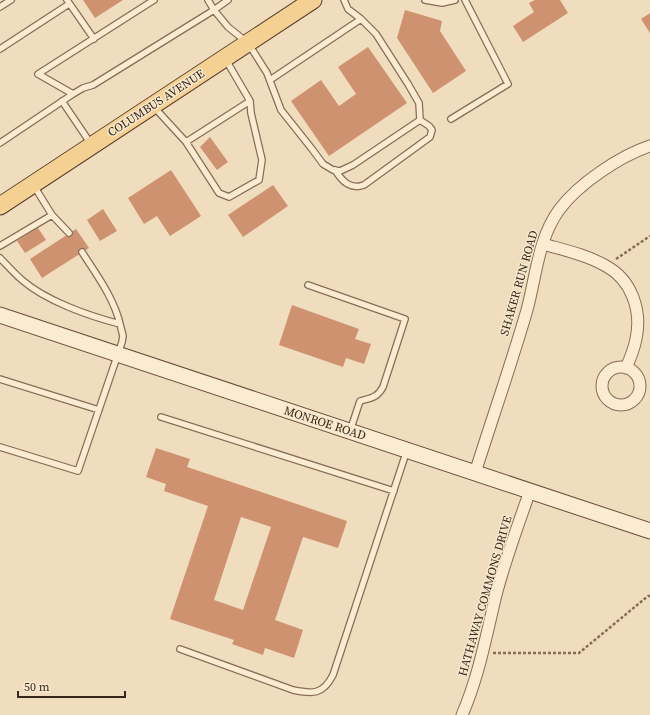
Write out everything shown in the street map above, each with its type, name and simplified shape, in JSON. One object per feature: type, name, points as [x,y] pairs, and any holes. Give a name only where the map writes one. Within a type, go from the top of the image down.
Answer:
[{"type":"main road","name":"COLUMBUS AVENUE","points":[[0,206],[313,0]]},
{"type":"street","name":"SHAKER RUN ROAD","points":[[475,473],[527,310],[548,228],[559,210],[572,194],[588,181],[623,158],[650,146]]},
{"type":"street","points":[[543,244],[607,266],[623,280],[634,298],[638,318],[636,339],[626,368]]},
{"type":"street","name":"MONROE ROAD","points":[[0,315],[650,531]]},
{"type":"street","name":"HATHAWAY COMMONS DRIVE","points":[[465,713],[483,654],[508,553],[530,491]]},
{"type":"lane","points":[[0,7],[11,0]]},
{"type":"lane","points":[[73,94],[38,74],[154,0]]},
{"type":"lane","points":[[208,0],[228,27],[248,43],[267,73],[281,110],[323,164],[340,171],[420,120]]},
{"type":"lane","points":[[0,143],[73,94],[83,88],[93,85],[228,0]]},
{"type":"lane","points":[[344,0],[348,9],[376,34],[408,84],[419,102],[420,120]]},
{"type":"lane","points":[[424,0],[442,3],[455,0]]},
{"type":"lane","points":[[451,118],[508,84],[465,0]]},
{"type":"lane","points":[[0,50],[68,2],[94,39]]},
{"type":"lane","points":[[270,80],[361,19]]},
{"type":"lane","points":[[153,105],[186,142],[219,193],[229,197],[259,180],[262,160],[251,112],[250,101],[224,58]]},
{"type":"lane","points":[[62,101],[92,145]]},
{"type":"lane","points":[[186,142],[250,101]]},
{"type":"lane","points":[[335,170],[342,180],[348,185],[358,187],[364,185],[430,137],[432,130],[420,120]]},
{"type":"lane","points":[[32,184],[52,215],[69,233]]},
{"type":"lane","points":[[0,246],[52,215]]},
{"type":"lane","points":[[0,447],[78,472],[123,336],[117,312],[98,277],[82,252]]},
{"type":"lane","points":[[0,258],[22,281],[42,295],[61,304],[120,324]]},
{"type":"lane","points":[[308,285],[405,319],[380,394],[360,401],[350,431]]},
{"type":"lane","points":[[0,379],[99,410]]},
{"type":"lane","points":[[161,417],[394,491]]},
{"type":"lane","points":[[180,649],[292,690],[310,693],[320,691],[328,685],[333,676],[407,450]]},
{"type":"path","points":[[607,266],[650,236]]},
{"type":"path","points":[[483,654],[579,653],[648,596],[650,596]]},
{"type":"building","points":[[83,0],[123,0],[95,18]]},
{"type":"building","points":[[535,0],[560,0],[568,13],[523,42],[513,26],[534,12],[529,3]]},
{"type":"building","points":[[405,10],[442,21],[440,31],[466,71],[433,93],[397,38]]},
{"type":"building","points":[[650,13],[650,33],[641,19]]},
{"type":"building","points":[[368,47],[407,103],[329,156],[291,101],[321,80],[339,106],[356,94],[338,67]]},
{"type":"building","points":[[210,137],[228,162],[217,170],[200,147]]},
{"type":"building","points":[[171,170],[201,216],[170,236],[157,216],[144,224],[128,198]]},
{"type":"building","points":[[273,185],[288,206],[243,237],[228,215]]},
{"type":"building","points":[[103,209],[117,231],[100,241],[87,220]]},
{"type":"building","points":[[38,228],[46,240],[25,253],[17,241]]},
{"type":"building","points":[[76,229],[89,248],[42,278],[30,259]]},
{"type":"building","points":[[292,305],[359,329],[355,339],[371,344],[364,364],[346,358],[343,367],[279,345]]},
{"type":"building","points":[[156,448],[190,459],[187,467],[347,521],[338,548],[303,537],[275,620],[303,630],[294,658],[265,648],[263,655],[232,644],[234,640],[170,619],[208,506],[164,491],[166,484],[146,477]],"holes":[[[241,517],[271,527],[243,610],[214,600]]]}]
